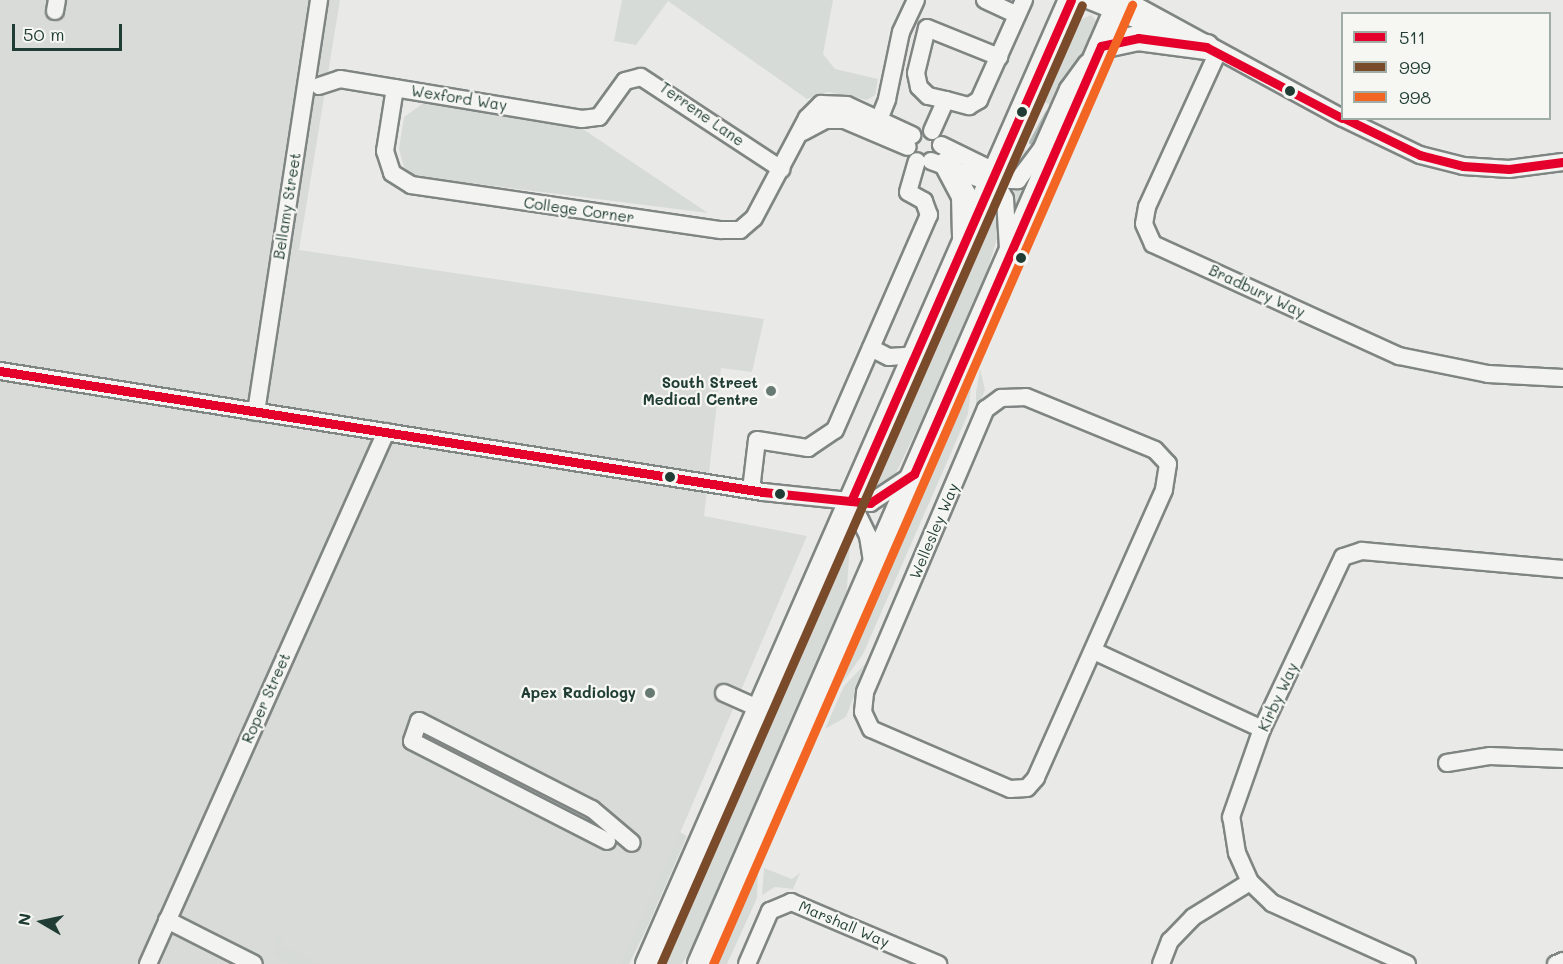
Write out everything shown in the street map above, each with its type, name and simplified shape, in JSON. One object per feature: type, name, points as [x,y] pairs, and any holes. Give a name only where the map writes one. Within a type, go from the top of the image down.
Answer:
[{"type":"highway","points":[[648,964],[758,708],[966,245],[1071,0]]},
{"type":"highway","points":[[700,964],[1121,4]]},
{"type":"highway","points":[[1101,46],[1138,38],[1211,50]]},
{"type":"highway","points":[[927,149],[964,196],[966,245]]},
{"type":"street","name":"Bellamy Street","points":[[256,412],[319,0]]},
{"type":"street","points":[[877,125],[901,32],[916,0]]},
{"type":"street","points":[[985,0],[1021,8],[999,57],[975,104],[928,96],[919,87],[916,73],[927,28],[999,57]]},
{"type":"street","points":[[1088,0],[1121,4],[1341,117]]},
{"type":"street","name":"College Corner","points":[[394,88],[385,151],[392,173],[411,185],[740,230],[754,218],[803,132],[833,119],[877,125],[993,179],[1013,182],[1024,174],[1041,150],[1073,80],[1101,46]]},
{"type":"street","name":"Bradbury Way","points":[[1211,50],[1148,207],[1144,224],[1153,244],[1399,356],[1488,374],[1563,378]]},
{"type":"street","name":"Terrene Lane","points":[[599,117],[625,81],[641,77],[781,169]]},
{"type":"street","name":"Wexford Way","points":[[319,86],[340,79],[582,119],[599,117]]},
{"type":"street","points":[[751,490],[757,440],[808,448],[825,441],[871,348],[929,215],[924,201],[908,192],[946,100]]},
{"type":"street","points":[[1347,120],[1420,155],[1463,166],[1509,169],[1563,162]]},
{"type":"street","points":[[993,179],[1009,218],[1008,249],[995,289]]},
{"type":"street","points":[[871,348],[889,357],[916,355]]},
{"type":"street","points":[[0,371],[751,490],[851,501],[877,500],[914,474]]},
{"type":"street","name":"Wellesley Way","points":[[1026,397],[1155,450],[1168,464],[1164,490],[1094,651],[1027,788],[1010,789],[872,729],[863,712],[865,692],[982,420],[1000,398],[1026,397]]},
{"type":"street","name":"Roper Street","points":[[148,964],[386,432]]},
{"type":"street","points":[[851,501],[868,536],[873,566]]},
{"type":"street","name":"Kirby Way","points":[[1407,964],[1272,903],[1250,882],[1237,852],[1231,817],[1262,729],[1343,557],[1362,551],[1563,569]]},
{"type":"street","points":[[1094,651],[1262,729]]},
{"type":"street","points":[[724,693],[758,708]]},
{"type":"street","points":[[607,841],[412,741],[418,721],[592,809],[632,843]]},
{"type":"street","points":[[1448,764],[1490,756],[1563,759]]},
{"type":"street","points":[[1161,964],[1170,941],[1193,917],[1250,882]]},
{"type":"street","name":"Marshall Way","points":[[747,964],[770,911],[791,902],[938,964]]},
{"type":"street","points":[[167,920],[254,964]]},
{"type":"street","points":[[1556,964],[1563,961]]},
{"type":"shaded area","points":[[0,0],[340,0],[299,250],[764,319],[752,372],[721,368],[704,516],[807,536],[624,964],[0,964]]},
{"type":"shaded area","points":[[622,0],[833,0],[823,54],[835,69],[878,79],[875,95],[867,100],[828,92],[807,99],[668,1],[636,45],[614,41]]},
{"type":"shaded area","points":[[1091,15],[1098,23],[1055,107],[1044,102],[1080,20]]},
{"type":"shaded area","points":[[425,102],[577,125],[708,213],[415,176],[404,167],[399,149],[404,117]]},
{"type":"shaded area","points":[[1078,133],[1029,246],[1023,244]]},
{"type":"shaded area","points":[[1019,145],[1032,155],[1018,174],[1006,171]]},
{"type":"shaded area","points":[[1035,170],[1014,216],[1013,193]]},
{"type":"shaded area","points":[[997,197],[1002,222],[977,304],[895,475],[866,497]]},
{"type":"shaded area","points":[[1017,261],[1021,263],[972,379],[968,414],[863,654],[830,700],[758,869],[757,898],[727,964],[716,964],[724,934]]},
{"type":"shaded area","points":[[980,369],[985,390],[976,412],[976,393]]},
{"type":"shaded area","points":[[851,529],[846,602],[709,919],[682,964],[658,964]]},
{"type":"shaded area","points":[[867,662],[846,717],[825,729],[844,686]]},
{"type":"shaded area","points":[[680,832],[687,836],[646,930],[629,964],[621,964]]},
{"type":"shaded area","points":[[764,868],[792,879],[800,873],[793,889],[775,887],[762,895]]},
{"type":"shaded area","points":[[284,931],[280,944],[319,964],[289,964],[273,955],[276,936]]},
{"type":"waterway","points":[[1031,142],[1047,113]]},
{"type":"transit line","name":"511","points":[[851,501],[1071,0]]},
{"type":"transit line","name":"999","points":[[661,964],[1082,5]]},
{"type":"transit line","name":"998","points":[[713,964],[1132,5]]},
{"type":"transit line","name":"511","points":[[0,371],[763,492],[870,503],[914,474],[1101,46],[1138,38],[1206,47],[1341,117]]},
{"type":"transit line","name":"511","points":[[1348,120],[1420,155],[1463,166],[1509,169],[1563,162]]},
{"type":"place","name":"South Street Medical Centre","points":[[771,391]]},
{"type":"place","name":"Apex Radiology","points":[[650,693]]}]
